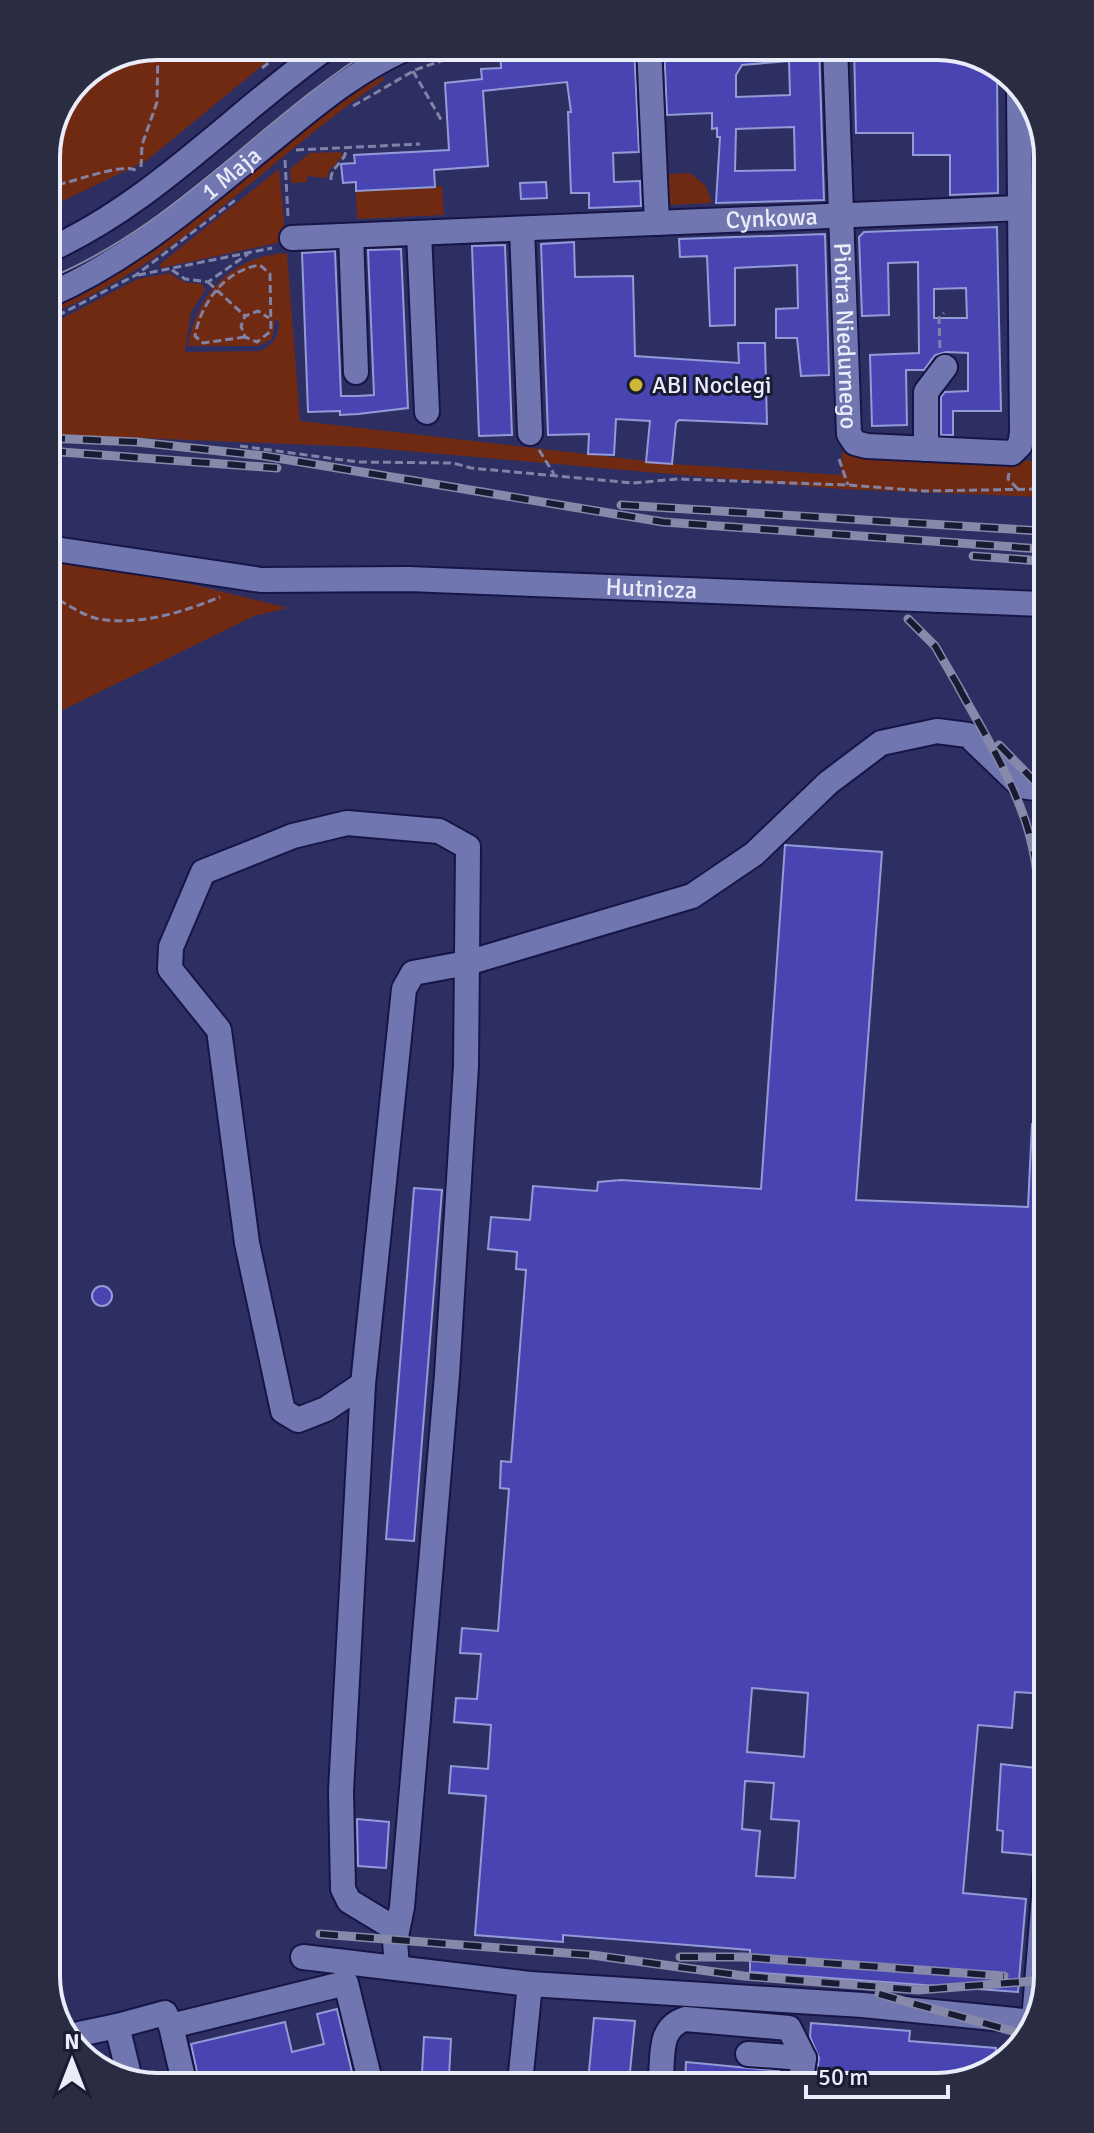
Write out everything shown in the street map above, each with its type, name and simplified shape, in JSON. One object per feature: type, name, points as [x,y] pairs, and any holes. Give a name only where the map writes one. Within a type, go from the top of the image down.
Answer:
[{"type":"street","name":"1 Maja","points":[[60,244],[108,219],[149,190],[310,60]]},
{"type":"street","name":"1 Maja","points":[[60,290],[105,267],[151,238],[324,98],[388,60]]},
{"type":"street","points":[[650,60],[657,223]]},
{"type":"street","name":"Piotra Niedurnego","points":[[836,60],[849,434],[855,443],[867,446],[1012,453],[1032,433]]},
{"type":"street","points":[[1019,106],[1021,208],[1031,239],[1032,433]]},
{"type":"street","name":"Cynkowa","points":[[292,238],[1021,208]]},
{"type":"street","points":[[522,229],[530,433]]},
{"type":"street","points":[[419,233],[427,412]]},
{"type":"street","points":[[351,236],[356,372]]},
{"type":"street","points":[[926,449],[926,392],[945,367]]},
{"type":"street","name":"Hutnicza","points":[[60,550],[261,580],[408,579],[1034,604]]},
{"type":"street","points":[[397,1930],[349,1901],[343,1889],[341,1791],[363,1384],[404,989],[413,973],[467,963],[692,896],[754,854],[828,783],[881,743],[937,731],[968,735],[1021,786],[1034,788]]},
{"type":"street","points":[[363,1384],[326,1409],[298,1420],[283,1411],[247,1243],[219,1030],[170,969],[171,947],[203,872],[293,836],[347,823],[439,831],[468,847],[466,1066],[447,1375],[402,1907],[397,1930],[397,1968]]},
{"type":"street","points":[[303,1957],[530,1984],[863,2005],[1023,2020]]},
{"type":"street","points":[[171,2026],[346,1983],[368,2073]]},
{"type":"street","points":[[521,2073],[530,1984]]},
{"type":"street","points":[[112,2027],[165,2013],[182,2073]]},
{"type":"street","points":[[661,2073],[664,2035],[672,2023],[685,2019],[789,2028],[802,2069]]},
{"type":"street","points":[[117,2026],[127,2068]]},
{"type":"street","points":[[748,2054],[802,2069]]},
{"type":"path","points":[[139,170],[142,145],[157,102],[158,60]]},
{"type":"path","points":[[254,75],[272,60]]},
{"type":"path","points":[[350,108],[413,71],[444,60]]},
{"type":"path","points":[[413,71],[443,123]]},
{"type":"path","points":[[304,144],[296,150],[420,144]]},
{"type":"path","points":[[331,180],[333,169],[345,157],[346,148]]},
{"type":"path","points":[[129,177],[152,159]]},
{"type":"path","points":[[136,275],[289,244],[292,238],[285,160],[274,168]]},
{"type":"path","points":[[60,184],[95,177],[119,167],[130,166],[139,170]]},
{"type":"path","points":[[60,314],[136,275],[243,194]]},
{"type":"path","points":[[208,282],[227,266],[252,253]]},
{"type":"path","points":[[252,266],[266,267],[270,274],[269,318],[271,331],[263,340],[245,337],[230,341],[197,341],[197,323],[217,289],[252,266]]},
{"type":"path","points":[[170,269],[185,279],[208,282],[245,316]]},
{"type":"path","points":[[245,337],[241,326],[245,316],[258,311],[269,318]]},
{"type":"path","points":[[944,313],[939,318],[940,350],[945,367]]},
{"type":"path","points":[[530,433],[554,474]]},
{"type":"path","points":[[240,446],[358,462],[453,463],[471,468],[633,483],[678,479],[924,491],[1034,489]]},
{"type":"path","points":[[60,601],[96,619],[135,621],[192,609],[261,580]]},
{"type":"shaded area","points":[[157,60],[269,60],[146,161],[60,202],[63,132],[80,98],[109,73],[126,65]]},
{"type":"shaded area","points":[[382,76],[384,80],[180,239],[94,294],[60,309],[60,303],[121,272],[175,235],[350,96]]},
{"type":"shaded area","points":[[341,152],[343,156],[329,171],[327,178],[307,176],[307,182],[291,183],[290,169],[310,153]]},
{"type":"shaded area","points":[[279,169],[286,241],[161,268],[159,265]]},
{"type":"shaded area","points":[[690,173],[706,186],[712,203],[669,205],[668,174]]},
{"type":"shaded area","points":[[442,186],[444,215],[357,219],[356,191]]},
{"type":"shaded area","points":[[287,253],[300,421],[672,464],[841,475],[842,452],[1034,461],[1034,497],[840,489],[362,447],[60,435],[60,322],[63,318],[138,279],[169,273],[184,282],[202,284],[205,290],[191,312],[185,352],[260,351],[275,339],[279,321],[275,320],[272,339],[258,346],[188,346],[199,310],[220,281],[249,261]]},
{"type":"shaded area","points":[[60,557],[98,561],[288,608],[254,616],[60,712]]},
{"type":"building","points":[[501,60],[635,60],[639,152],[613,153],[614,182],[640,181],[641,206],[589,208],[589,193],[571,193],[568,112],[571,112],[567,82],[483,91],[488,166],[434,170],[435,187],[356,191],[356,182],[343,183],[341,164],[355,163],[354,155],[449,150],[445,83],[482,79],[481,69],[501,68]]},
{"type":"building","points":[[665,60],[819,60],[824,200],[716,203],[720,137],[717,137],[717,128],[712,129],[712,113],[667,115]],"holes":[[[789,61],[790,95],[736,97],[736,75],[742,65]],[[794,127],[795,170],[735,171],[736,129]]]},
{"type":"building","points":[[854,60],[943,60],[980,70],[997,81],[998,193],[950,195],[950,155],[913,155],[913,133],[856,133]]},
{"type":"building","points":[[546,182],[547,198],[521,199],[520,183]]},
{"type":"building","points":[[997,227],[1001,411],[953,411],[953,435],[941,435],[941,397],[945,392],[968,391],[968,353],[946,352],[935,355],[924,370],[906,370],[907,425],[872,426],[870,355],[919,353],[918,262],[888,263],[889,315],[862,316],[859,237],[864,232]],"holes":[[[966,288],[967,318],[934,318],[934,289]]]},
{"type":"building","points":[[825,234],[829,375],[801,376],[797,338],[776,338],[776,309],[798,308],[797,265],[735,268],[735,325],[710,326],[707,256],[680,257],[679,239]]},
{"type":"building","points":[[574,242],[575,277],[633,276],[635,356],[739,363],[738,343],[765,343],[767,424],[679,420],[676,423],[672,464],[646,462],[650,421],[616,419],[614,455],[588,454],[589,434],[548,435],[541,244]]},
{"type":"building","points":[[505,245],[512,435],[479,436],[472,246]]},
{"type":"building","points":[[401,249],[408,408],[340,415],[340,411],[308,412],[302,253],[335,251],[341,396],[357,396],[374,395],[368,250]]},
{"type":"building","points":[[785,845],[882,852],[856,1200],[1028,1207],[1034,1124],[1034,1693],[1015,1692],[1012,1728],[978,1725],[963,1893],[1026,1899],[1018,1992],[750,1972],[750,1950],[563,1935],[563,1942],[475,1935],[486,1796],[449,1793],[451,1766],[488,1769],[491,1725],[454,1722],[456,1698],[477,1699],[481,1654],[460,1653],[462,1628],[498,1631],[509,1489],[500,1488],[501,1461],[511,1462],[526,1270],[516,1269],[517,1252],[488,1249],[491,1217],[530,1220],[533,1186],[597,1191],[598,1182],[621,1180],[761,1189]],"holes":[[[752,1688],[808,1693],[804,1757],[747,1752]],[[745,1781],[774,1783],[771,1819],[799,1821],[795,1878],[756,1876],[760,1831],[742,1829]]]},
{"type":"building","points":[[414,1188],[442,1190],[414,1541],[386,1539]]},
{"type":"building","points":[[102,1286],[109,1289],[112,1296],[109,1303],[102,1306],[95,1303],[92,1296],[95,1289]]},
{"type":"building","points":[[1001,1764],[1034,1768],[1034,1854],[1002,1852],[1003,1831],[997,1830]]},
{"type":"building","points":[[357,1819],[389,1822],[386,1868],[358,1866]]},
{"type":"building","points":[[337,2009],[352,2073],[197,2073],[191,2044],[285,2022],[292,2052],[324,2044],[317,2014]]},
{"type":"building","points":[[594,2018],[635,2021],[630,2073],[589,2073]]},
{"type":"building","points":[[811,2023],[910,2031],[909,2041],[996,2048],[996,2053],[974,2066],[956,2071],[817,2073],[819,2058],[810,2037]]},
{"type":"building","points":[[424,2037],[451,2039],[449,2073],[422,2073]]},
{"type":"building","points":[[686,2062],[779,2071],[779,2073],[685,2073]]},
{"type":"tram line","points":[[60,273],[136,231],[356,60]]},
{"type":"railway","points":[[60,439],[137,442],[265,456],[663,522],[1034,548]]},
{"type":"railway","points":[[60,452],[277,468]]},
{"type":"railway","points":[[621,505],[1034,531]]},
{"type":"railway","points":[[973,556],[1034,560]]},
{"type":"railway","points":[[908,619],[935,646],[964,696]]},
{"type":"railway","points":[[959,688],[1011,786],[1025,820],[1034,858]]},
{"type":"railway","points":[[999,745],[1034,781]]},
{"type":"railway","points":[[320,1934],[592,1955],[744,1976],[918,1990],[1034,1981]]},
{"type":"railway","points":[[680,1957],[743,1957],[1004,1976]]},
{"type":"railway","points":[[879,1994],[1016,2032]]},
{"type":"place","name":"ABI Noclegi","points":[[636,385]]}]
